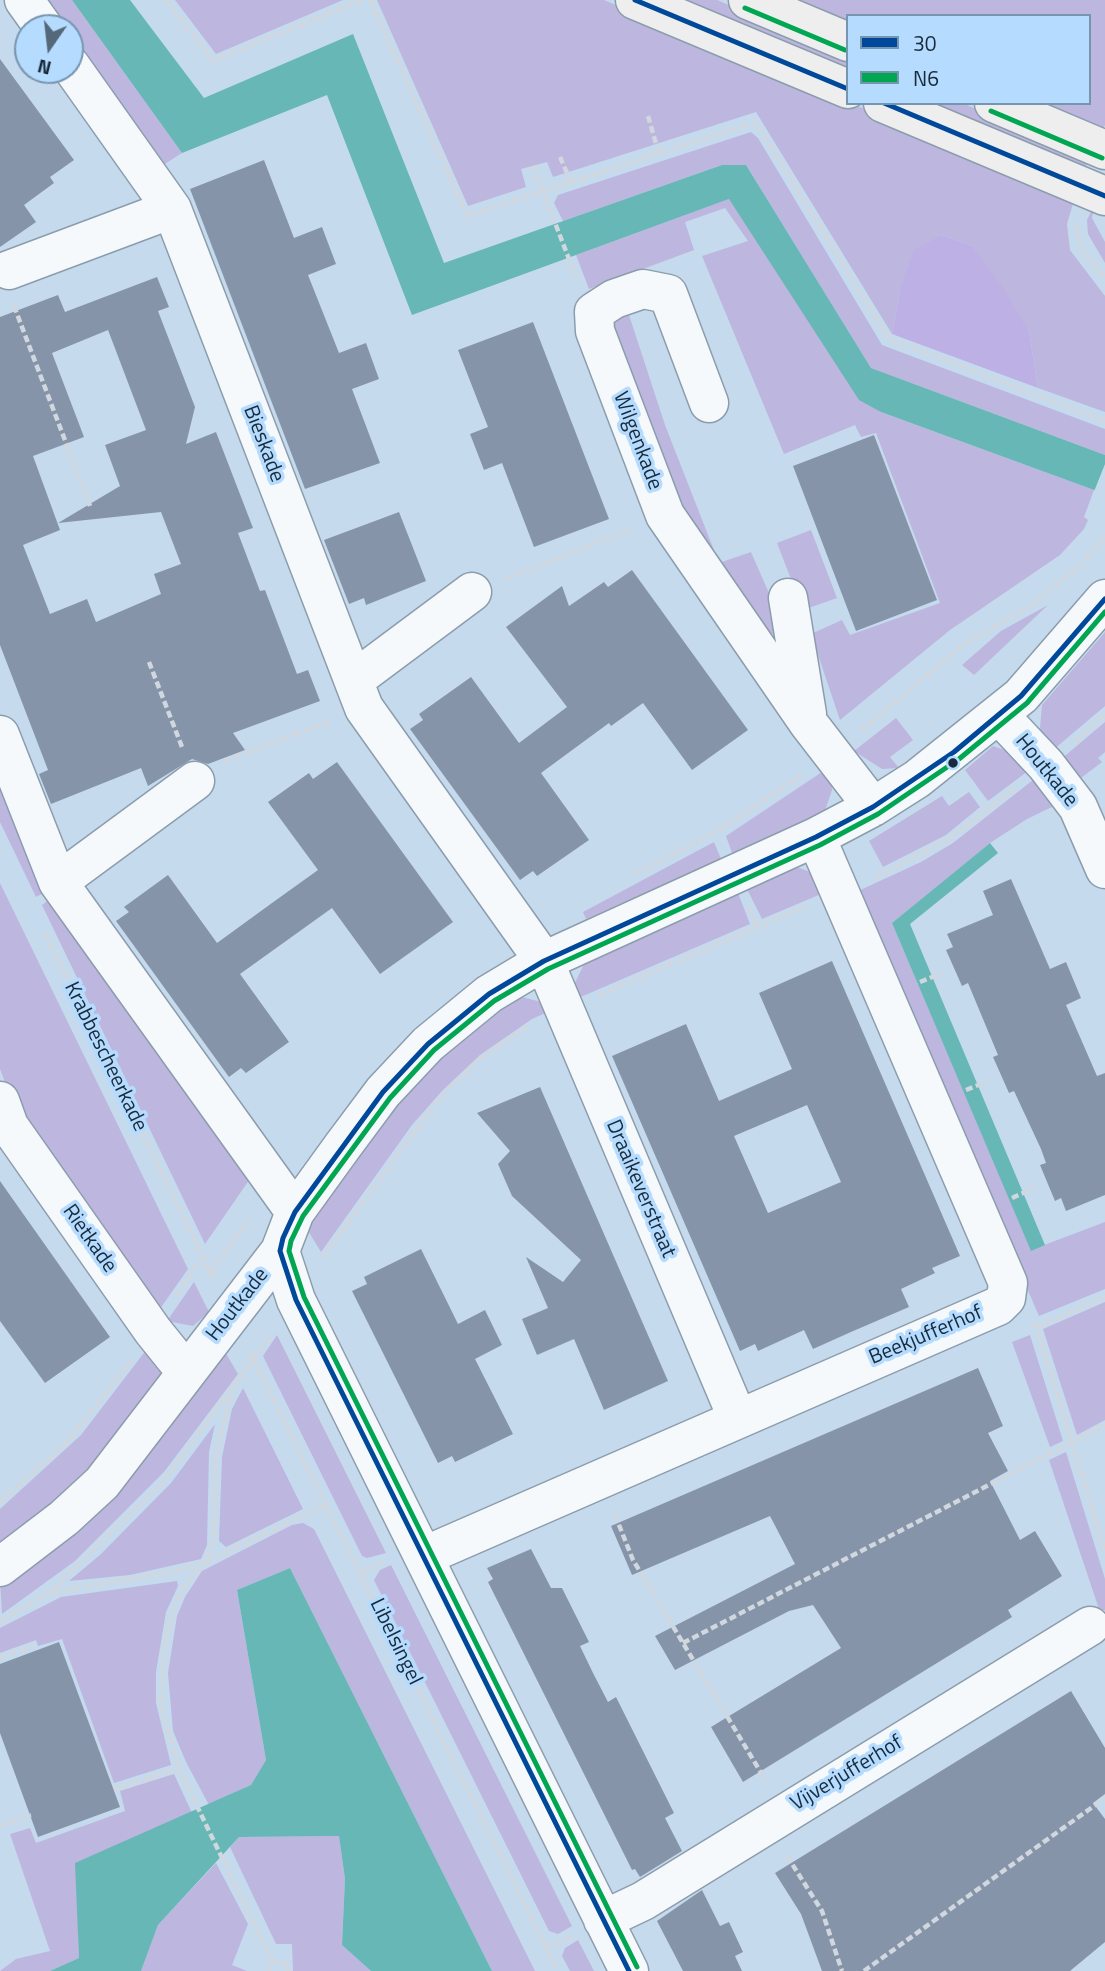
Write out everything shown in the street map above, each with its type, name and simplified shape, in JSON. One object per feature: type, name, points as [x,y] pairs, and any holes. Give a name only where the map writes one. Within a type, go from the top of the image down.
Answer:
[{"type":"main road","points":[[635,0],[846,88]]},
{"type":"main road","points":[[748,0],[846,41]]},
{"type":"main road","points":[[888,105],[1105,196]]},
{"type":"main road","points":[[999,105],[1105,150]]},
{"type":"street","name":"Bieskade","points":[[83,84],[172,209],[359,694],[544,961]]},
{"type":"street","points":[[9,270],[172,209]]},
{"type":"street","name":"Wilgenkade","points":[[709,402],[668,294],[643,289],[614,299],[594,312],[596,331],[665,515],[809,724],[873,807]]},
{"type":"street","points":[[359,694],[472,592]]},
{"type":"street","name":"Wilgenkade","points":[[788,598],[809,724]]},
{"type":"street","name":"Houtkade","points":[[0,1567],[64,1518],[102,1483],[280,1251],[295,1212],[383,1092],[428,1044],[489,994],[544,961],[816,837],[873,807],[954,752],[1021,696],[1105,599]]},
{"type":"street","name":"Houtkade","points":[[999,715],[1046,765],[1078,807],[1105,869]]},
{"type":"street","points":[[0,736],[58,882],[295,1212]]},
{"type":"street","points":[[58,882],[193,777]]},
{"type":"street","name":"Beekjufferhof","points":[[424,1556],[737,1417],[998,1306],[1006,1298],[1008,1283],[816,837]]},
{"type":"street","name":"Draaikeverstraat","points":[[544,961],[737,1417]]},
{"type":"street","name":"Rietkade","points":[[0,1101],[9,1126],[153,1331],[186,1372]]},
{"type":"street","points":[[280,1251],[296,1300],[629,1971]]},
{"type":"street","name":"Vijverjufferhof","points":[[603,1920],[643,1901],[1090,1626]]},
{"type":"path","points":[[166,0],[214,61],[362,0]]},
{"type":"path","points":[[370,0],[467,216],[755,122],[888,338],[1105,421]]},
{"type":"path","points":[[648,116],[659,154]]},
{"type":"path","points":[[560,157],[571,182]]},
{"type":"path","points":[[533,166],[579,283]]},
{"type":"path","points":[[9,270],[14,311],[90,506]]},
{"type":"path","points":[[472,592],[665,515]]},
{"type":"path","points":[[1080,566],[1105,537]]},
{"type":"path","points":[[149,662],[193,777],[359,694]]},
{"type":"path","points":[[296,1300],[324,1255],[442,1095],[482,1057],[532,1024],[917,858],[949,839],[1046,765],[1105,714]]},
{"type":"path","name":"Krabbescheerkade","points":[[44,931],[210,1273]]},
{"type":"path","points":[[913,985],[942,973]]},
{"type":"path","points":[[959,1093],[988,1081]]},
{"type":"path","points":[[1006,1201],[1034,1188]]},
{"type":"path","points":[[0,1502],[65,1444],[153,1331],[202,1256]]},
{"type":"path","points":[[1037,1328],[1105,1297]]},
{"type":"path","points":[[1006,1298],[1037,1328],[1105,1551]]},
{"type":"path","name":"Libelsingel","points":[[230,1314],[558,1971]]},
{"type":"path","points":[[231,1392],[215,1462],[214,1541],[207,1559],[199,1565],[172,1614],[164,1648],[161,1706],[179,1769],[237,1883],[272,1961],[268,1971]]},
{"type":"path","points":[[683,1643],[1105,1425]]},
{"type":"path","points":[[600,1478],[633,1560],[683,1643],[776,1817],[822,1911],[842,1971]]},
{"type":"path","points":[[50,1592],[199,1565],[325,1505]]},
{"type":"path","points":[[0,1658],[34,1645]]},
{"type":"path","points":[[114,1789],[179,1769]]},
{"type":"path","points":[[864,1971],[1105,1798]]},
{"type":"path","points":[[0,1825],[30,1815]]},
{"type":"path","points":[[272,1961],[288,1965],[288,1971]]},
{"type":"shaded area","points":[[39,0],[72,0],[82,14],[49,14]]},
{"type":"shaded area","points":[[72,0],[130,0],[204,98],[353,34],[444,263],[722,165],[746,165],[871,368],[1105,455],[1105,494],[881,412],[859,400],[729,199],[412,315],[327,95],[182,153]]},
{"type":"shaded area","points":[[175,0],[343,0],[216,54]]},
{"type":"shaded area","points":[[377,0],[604,0],[846,101],[846,105],[855,105],[1075,197],[1067,224],[1070,250],[1105,296],[1105,412],[1038,388],[1029,331],[973,246],[942,235],[900,291],[892,334],[756,112],[553,177],[547,162],[521,169],[526,187],[468,206]]},
{"type":"shaded area","points":[[669,0],[717,0],[846,54],[846,73]]},
{"type":"shaded area","points":[[785,0],[1105,0],[1105,125],[1101,133],[1034,105],[1091,105],[1091,14],[846,14],[846,25]]},
{"type":"shaded area","points":[[84,17],[182,153],[160,167],[84,62]]},
{"type":"shaded area","points":[[922,105],[967,105],[1090,157],[1083,173]]},
{"type":"shaded area","points":[[751,132],[758,138],[882,345],[1105,429],[1105,455],[871,368],[746,165],[722,165],[563,221],[554,203],[558,195]]},
{"type":"shaded area","points":[[729,199],[881,412],[1094,490],[1084,517],[1088,520],[1084,529],[1060,555],[950,630],[840,720],[811,634],[842,620],[850,635],[940,603],[876,433],[861,437],[855,425],[784,454],[702,256],[748,241],[725,208],[685,222],[694,250],[589,289],[576,255]]},
{"type":"shaded area","points":[[1095,204],[1092,218],[1105,242],[1105,263],[1088,234],[1087,220]]},
{"type":"shaded area","points":[[942,235],[973,246],[1002,287],[1029,331],[1038,388],[892,334],[900,291],[914,250]]},
{"type":"shaded area","points":[[629,315],[665,425],[719,563],[751,552],[785,630],[760,638],[683,525],[612,327],[617,319]]},
{"type":"shaded area","points":[[811,530],[837,598],[803,610],[777,543]]},
{"type":"shaded area","points":[[1048,605],[974,675],[962,665],[1001,631]]},
{"type":"shaded area","points":[[1105,632],[1105,706],[1053,750],[1044,739],[1040,728],[1042,705]]},
{"type":"shaded area","points":[[896,718],[913,740],[890,757],[899,768],[882,769],[854,751]]},
{"type":"shaded area","points":[[1105,722],[1105,752],[1098,758],[1102,762],[1077,781],[1060,760]]},
{"type":"shaded area","points":[[993,746],[1013,753],[1032,768],[988,801],[965,770]]},
{"type":"shaded area","points":[[831,766],[832,790],[825,811],[732,853],[726,836]]},
{"type":"shaded area","points":[[0,768],[49,890],[36,897],[0,822]]},
{"type":"shaded area","points":[[1038,776],[1056,805],[1027,819],[990,843],[892,923],[1031,1250],[1105,1222],[1105,1289],[1039,1316],[856,892],[921,862],[953,843]]},
{"type":"shaded area","points":[[969,792],[980,807],[946,835],[883,867],[869,841],[942,796],[949,806]]},
{"type":"shaded area","points":[[714,842],[721,859],[586,919],[583,912]]},
{"type":"shaded area","points":[[990,843],[998,853],[910,924],[1045,1245],[1031,1251],[892,923]]},
{"type":"shaded area","points":[[796,867],[814,873],[828,891],[762,919],[747,889]]},
{"type":"shaded area","points":[[0,883],[188,1269],[157,1313],[11,1098],[0,1069]]},
{"type":"shaded area","points":[[738,893],[750,924],[576,999],[574,985],[584,964]]},
{"type":"shaded area","points":[[54,896],[254,1173],[205,1244],[42,905]]},
{"type":"shaded area","points":[[522,997],[541,1002],[550,1011],[532,1019],[480,1055],[442,1091],[412,1125],[321,1252],[307,1229],[388,1113],[432,1065],[501,1008]]},
{"type":"shaded area","points":[[194,1282],[209,1312],[193,1326],[167,1321]]},
{"type":"shaded area","points":[[1105,1302],[1105,1420],[1077,1435],[1043,1329]]},
{"type":"shaded area","points":[[277,1335],[386,1553],[367,1558],[362,1556],[263,1356]]},
{"type":"shaded area","points":[[1030,1335],[1063,1441],[1050,1447],[1012,1342]]},
{"type":"shaded area","points":[[150,1345],[161,1368],[160,1382],[97,1460],[48,1506],[0,1544],[0,1509],[81,1435]]},
{"type":"shaded area","points":[[221,1345],[238,1374],[164,1472],[75,1561],[2,1614],[0,1580]]},
{"type":"shaded area","points":[[243,1388],[303,1509],[226,1547],[219,1541],[222,1457],[232,1409]]},
{"type":"shaded area","points":[[215,1424],[209,1452],[207,1545],[201,1559],[130,1575],[69,1581],[101,1554],[171,1483]]},
{"type":"shaded area","points":[[1066,1452],[1105,1579],[1105,1610],[1100,1612],[1049,1460]]},
{"type":"shaded area","points":[[303,1523],[314,1529],[535,1971],[492,1971],[290,1568],[237,1590],[266,1760],[251,1785],[209,1805],[186,1762],[173,1731],[168,1673],[177,1616],[185,1597],[202,1571],[292,1525]]},
{"type":"shaded area","points":[[391,1565],[572,1926],[558,1934],[549,1931],[374,1580],[380,1570]]},
{"type":"shaded area","points":[[290,1568],[492,1971],[371,1971],[342,1945],[345,1879],[339,1836],[239,1837],[158,1925],[141,1971],[50,1971],[79,1958],[75,1863],[251,1785],[266,1760],[237,1590]]},
{"type":"shaded area","points":[[177,1581],[178,1586],[166,1612],[156,1672],[156,1703],[171,1765],[114,1783],[62,1639],[38,1646],[36,1640],[0,1653],[0,1628],[61,1597]]},
{"type":"shaded area","points":[[174,1774],[192,1813],[76,1863],[79,1958],[50,1971],[0,1971],[16,1959],[50,1951],[10,1834],[30,1828],[36,1843],[125,1811],[120,1791]]},
{"type":"shaded area","points":[[339,1836],[345,1879],[342,1945],[371,1971],[293,1971],[292,1944],[276,1944],[230,1847],[239,1837]]},
{"type":"shaded area","points":[[216,1863],[248,1924],[232,1965],[247,1971],[141,1971],[158,1925]]},
{"type":"shaded area","points":[[578,1940],[594,1971],[570,1971],[562,1956],[565,1948]]},
{"type":"pier","points":[[1105,464],[1105,497],[1093,494]]},
{"type":"building","points":[[0,59],[14,78],[14,84],[18,84],[74,160],[50,177],[54,183],[24,205],[36,222],[0,247]]},
{"type":"building","points":[[264,160],[294,238],[322,227],[336,264],[308,275],[339,353],[366,343],[379,379],[352,389],[380,463],[305,489],[190,189]]},
{"type":"building","points":[[157,277],[169,307],[158,311],[195,407],[186,444],[216,432],[253,528],[238,533],[260,591],[265,590],[297,674],[308,670],[320,701],[233,733],[245,750],[208,764],[192,759],[148,786],[141,768],[51,804],[39,774],[48,770],[0,645],[0,317],[58,295],[65,312]],"holes":[[[108,330],[146,430],[105,445],[120,486],[58,523],[161,512],[181,564],[154,574],[161,594],[96,622],[87,599],[50,614],[23,545],[60,530],[33,456],[84,437],[52,353]]]},
{"type":"building","points":[[533,322],[609,519],[534,547],[502,463],[484,470],[470,434],[488,427],[458,350]]},
{"type":"building","points":[[874,435],[937,600],[856,631],[793,466]]},
{"type":"building","points":[[399,512],[426,581],[366,605],[364,598],[349,604],[324,540]]},
{"type":"building","points":[[632,570],[748,730],[692,770],[643,703],[611,726],[609,723],[541,773],[589,840],[537,876],[533,871],[520,880],[410,729],[423,720],[419,714],[471,677],[519,743],[567,707],[506,627],[562,586],[569,606],[604,582],[608,587]]},
{"type":"building","points":[[337,762],[453,922],[380,974],[332,908],[240,974],[289,1042],[246,1073],[241,1068],[229,1077],[116,921],[129,912],[124,907],[168,875],[217,943],[318,870],[268,802],[309,773],[313,779]]},
{"type":"building","points":[[1011,879],[1050,969],[1066,962],[1081,998],[1066,1005],[1097,1076],[1105,1073],[1105,1195],[1066,1211],[1061,1198],[1055,1201],[1040,1165],[1046,1163],[1041,1149],[1014,1091],[1009,1093],[993,1057],[998,1055],[968,983],[962,986],[946,950],[953,947],[947,934],[993,915],[983,891]]},
{"type":"building","points":[[832,961],[960,1256],[932,1268],[935,1273],[901,1289],[909,1307],[813,1349],[804,1330],[758,1351],[755,1344],[740,1351],[612,1056],[686,1024],[719,1101],[792,1069],[759,993]],"holes":[[[807,1105],[841,1182],[768,1213],[734,1136]]]},
{"type":"building","points":[[540,1087],[668,1381],[604,1410],[574,1339],[537,1355],[522,1319],[548,1308],[526,1257],[563,1282],[581,1260],[512,1196],[498,1164],[510,1151],[477,1113]]},
{"type":"building","points":[[0,1181],[110,1337],[45,1383],[0,1321]]},
{"type":"building","points":[[421,1249],[458,1324],[485,1310],[502,1345],[475,1359],[513,1434],[455,1462],[452,1456],[438,1463],[352,1291],[367,1284],[364,1277]]},
{"type":"building","points":[[978,1368],[1003,1426],[988,1433],[1008,1471],[990,1481],[1020,1540],[1035,1531],[1062,1576],[1008,1610],[1012,1617],[743,1782],[711,1727],[841,1648],[813,1605],[789,1611],[675,1670],[655,1636],[795,1564],[770,1516],[632,1575],[611,1526]]},
{"type":"building","points":[[531,1549],[551,1588],[562,1588],[589,1642],[580,1646],[593,1673],[608,1702],[616,1697],[674,1813],[665,1818],[682,1851],[640,1877],[635,1869],[632,1870],[488,1582],[493,1579],[487,1568]]},
{"type":"building","points":[[59,1642],[120,1807],[38,1837],[0,1733],[0,1664]]},
{"type":"building","points":[[1071,1691],[1105,1748],[1105,1794],[1093,1803],[1105,1819],[1105,1942],[1070,1971],[822,1971],[801,1914],[775,1873]]},
{"type":"building","points":[[702,1890],[720,1926],[729,1922],[743,1952],[735,1956],[742,1971],[683,1971],[657,1921]]},
{"type":"transit line","name":"30","points":[[635,0],[846,88]]},
{"type":"transit line","name":"N6","points":[[745,8],[845,50]]},
{"type":"transit line","name":"30","points":[[889,105],[1105,196]]},
{"type":"transit line","name":"N6","points":[[991,111],[1102,158]]},
{"type":"transit line","name":"30","points":[[629,1971],[296,1300],[280,1251],[283,1238],[295,1212],[383,1092],[428,1044],[489,994],[544,961],[816,837],[873,807],[954,752],[1021,696],[1105,599]]},
{"type":"transit line","name":"N6","points":[[637,1967],[304,1297],[289,1251],[291,1241],[303,1216],[390,1098],[434,1050],[494,1001],[548,969],[820,845],[878,814],[959,759],[1027,703],[1105,612]]}]
